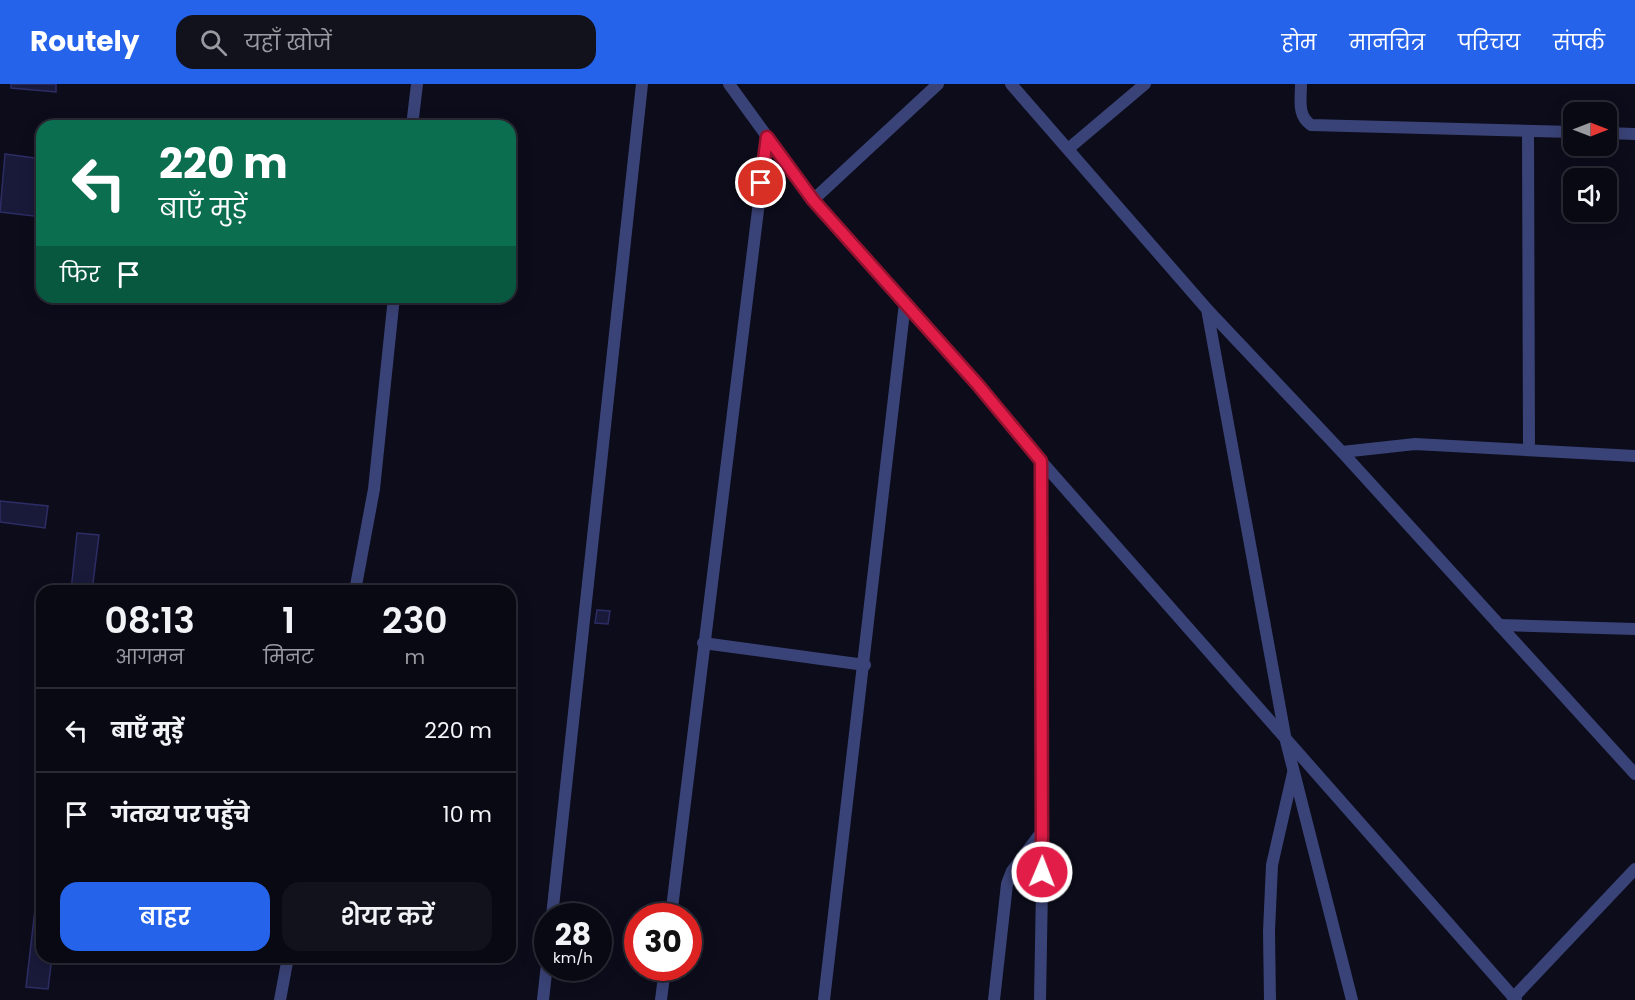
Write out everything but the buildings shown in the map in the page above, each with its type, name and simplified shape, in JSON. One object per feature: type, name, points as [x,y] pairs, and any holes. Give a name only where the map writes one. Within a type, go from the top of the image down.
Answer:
[{"type":"street","points":[[413,120],[417,84]]},
{"type":"street","points":[[553,903],[642,84]]},
{"type":"street","points":[[729,84],[813,200],[1514,999],[1635,869]]},
{"type":"street","points":[[813,200],[938,84]]},
{"type":"street","points":[[1011,84],[1206,308],[1342,452],[1635,774]]},
{"type":"street","points":[[1068,149],[1145,84]]},
{"type":"street","points":[[1301,84],[1301,114],[1304,120],[1311,125],[1563,132]]},
{"type":"street","points":[[1528,131],[1529,450]]},
{"type":"street","points":[[1617,133],[1635,134]]},
{"type":"street","points":[[673,903],[767,137]]},
{"type":"street","points":[[356,585],[374,489],[393,303]]},
{"type":"street","points":[[824,1000],[865,665],[905,303]]},
{"type":"street","points":[[1206,308],[1286,741],[1352,1000]]},
{"type":"street","points":[[1342,452],[1414,444],[1635,456]]},
{"type":"street","points":[[1040,1000],[1043,830],[1041,461]]},
{"type":"street","points":[[1499,626],[1635,629]]},
{"type":"street","points":[[703,643],[865,665]]},
{"type":"street","points":[[1270,1000],[1269,931],[1272,865],[1294,772]]},
{"type":"street","points":[[994,1000],[1007,884],[1012,871],[1043,830]]},
{"type":"street","points":[[280,1000],[287,963]]},
{"type":"street","points":[[543,1000],[545,981]]},
{"type":"street","points":[[661,1000],[663,981]]},
{"type":"route","points":[[761,183],[767,137],[813,200],[978,385],[1041,461],[1042,872]]}]
